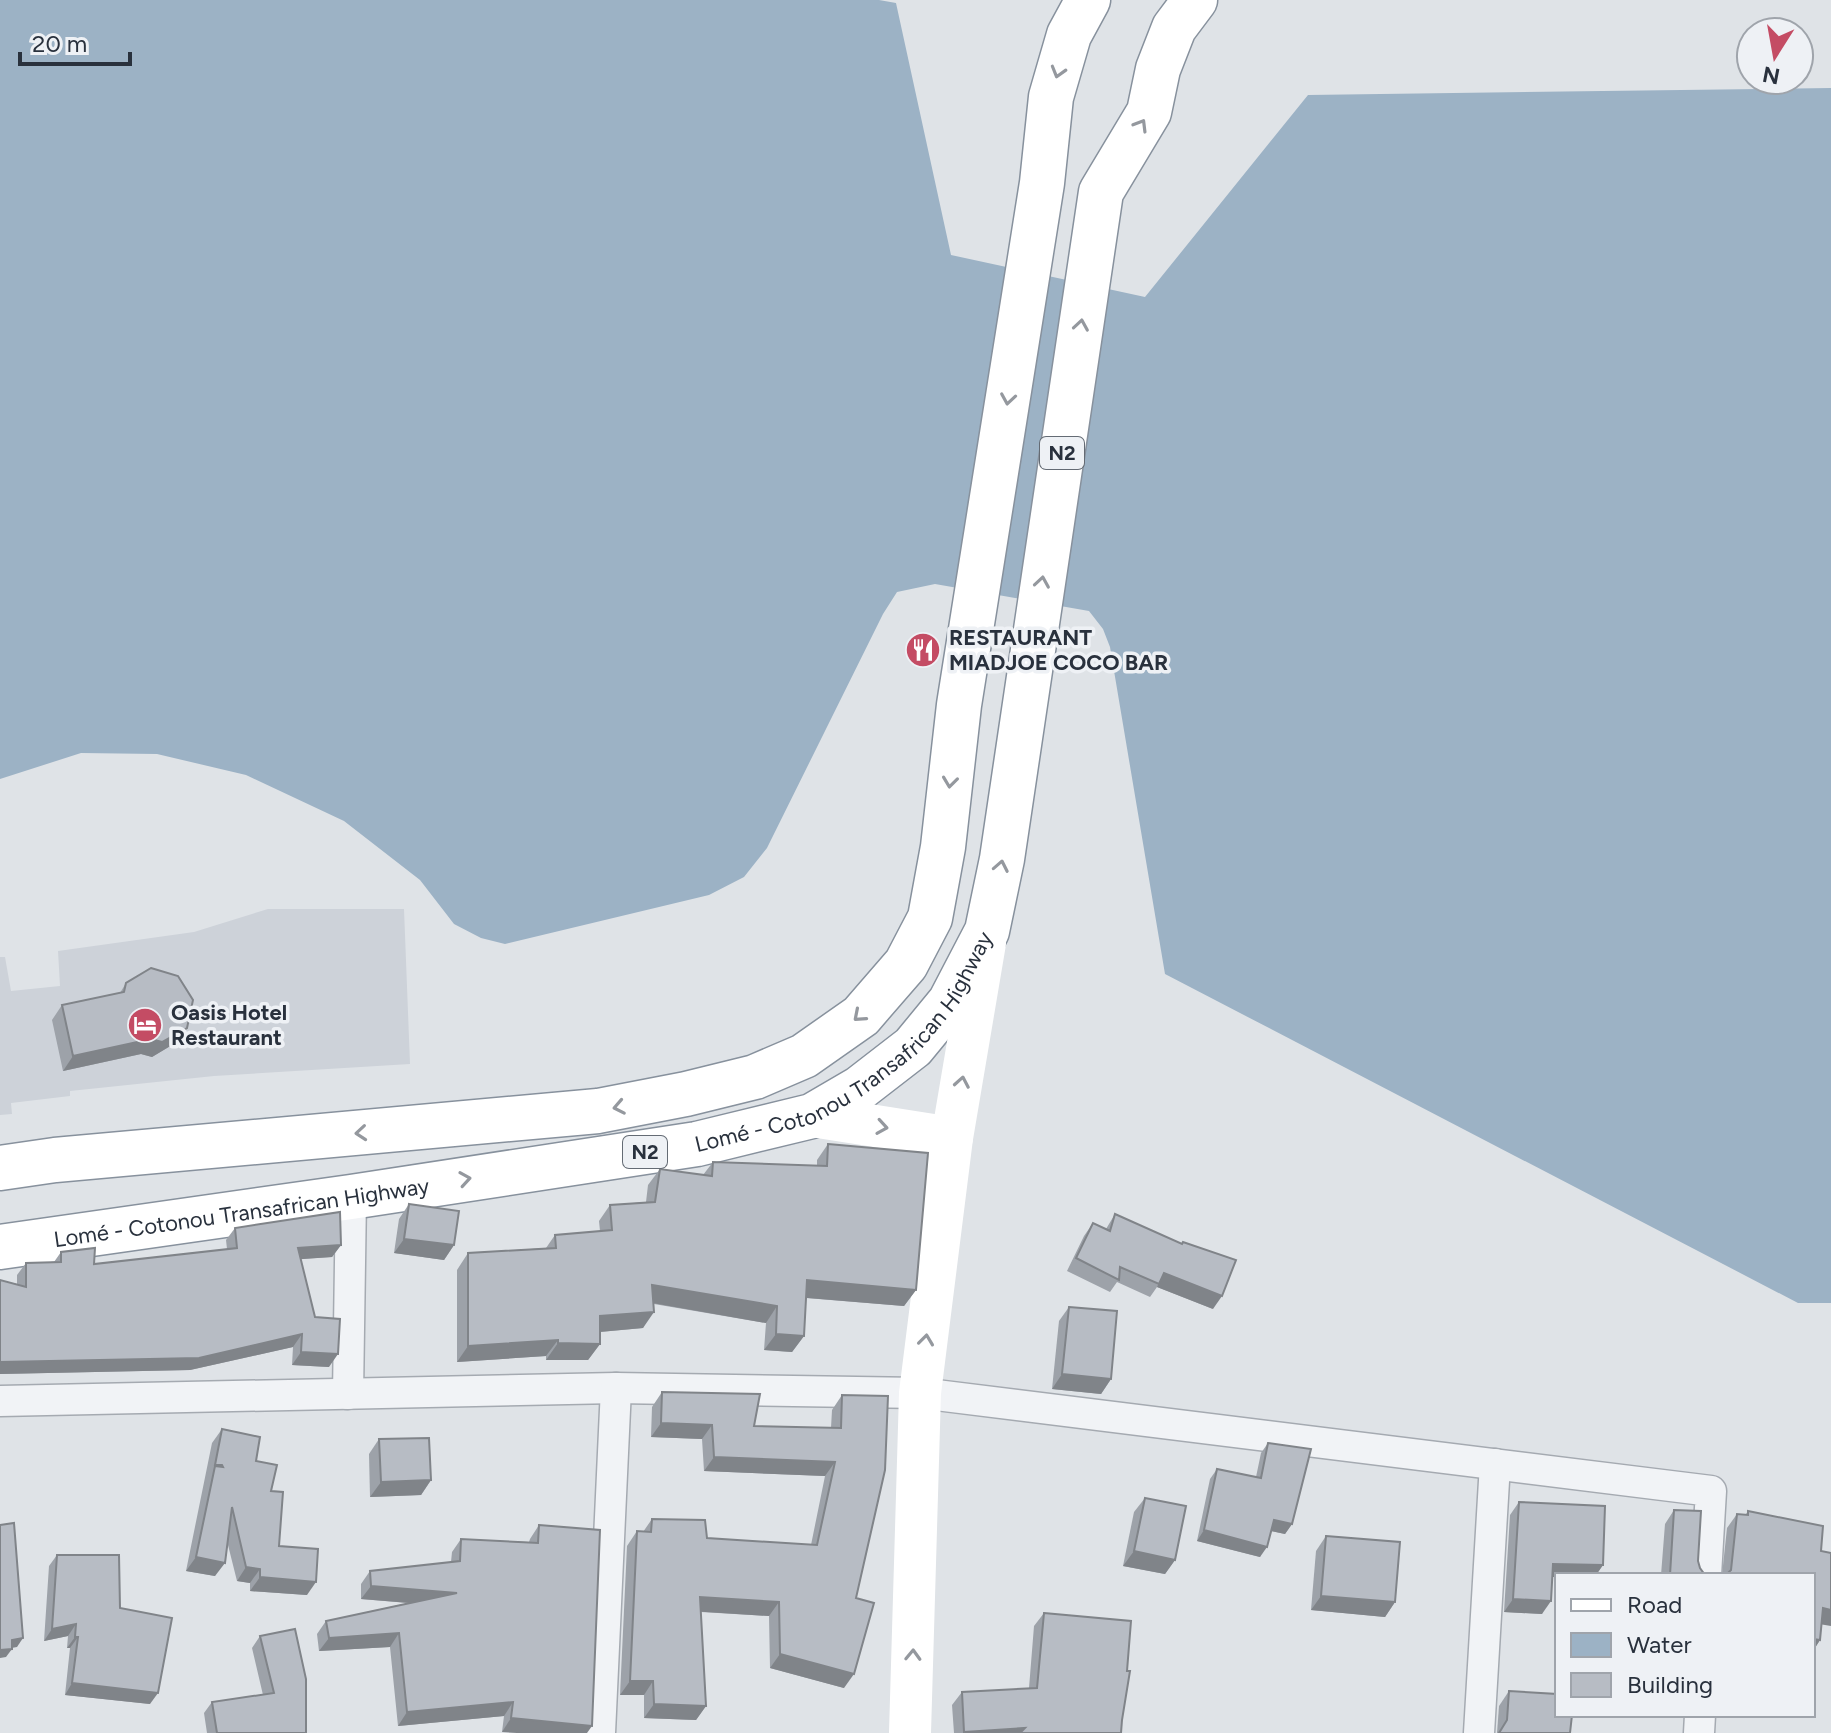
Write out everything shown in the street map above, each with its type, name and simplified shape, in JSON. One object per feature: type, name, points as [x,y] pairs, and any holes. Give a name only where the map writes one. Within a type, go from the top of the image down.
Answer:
[{"type":"highway","name":"N2","points":[[0,1168],[55,1160],[598,1111],[755,1077],[804,1056],[861,1016],[906,964],[930,918],[943,847],[959,705],[1042,183],[1051,97],[1069,35],[1088,0]]},
{"type":"highway","name":"Lomé - Cotonou Transafrican Highway","points":[[0,1247],[697,1144],[812,1116],[860,1088],[913,1047],[950,1002],[987,931],[1002,859],[1101,192],[1149,112],[1158,69],[1174,28],[1195,0]]},
{"type":"street","points":[[910,1733],[920,1393],[952,1138],[987,931]]},
{"type":"street","points":[[812,1116],[952,1138]]},
{"type":"street","points":[[348,1394],[351,1197]]},
{"type":"street","points":[[600,1733],[616,1388]]},
{"type":"street","points":[[0,1401],[616,1388],[920,1393],[1711,1491],[1706,1573]]},
{"type":"street","points":[[1479,1733],[1495,1464]]},
{"type":"shaded area","points":[[268,909],[404,909],[410,1064],[214,1076],[70,1091],[70,1096],[11,1103],[12,1114],[0,1115],[0,957],[5,957],[11,991],[60,986],[58,951],[194,932]]},
{"type":"water","points":[[0,0],[879,0],[896,3],[951,255],[1145,297],[1308,95],[1735,89],[1735,96],[1815,96],[1815,88],[1831,88],[1831,1303],[1798,1303],[1165,974],[1110,647],[1103,629],[1089,611],[935,584],[897,592],[883,614],[767,848],[744,877],[709,895],[505,944],[481,938],[454,924],[420,880],[344,821],[246,775],[157,754],[81,753],[0,779]]},
{"type":"building","points":[[151,968],[178,976],[193,1000],[187,1028],[162,1042],[151,1039],[73,1056],[62,1005],[124,992],[126,983]]},
{"type":"building","points":[[828,1144],[928,1153],[916,1290],[807,1280],[804,1336],[776,1334],[777,1306],[652,1285],[654,1312],[600,1316],[600,1344],[558,1343],[558,1340],[468,1346],[468,1253],[556,1248],[555,1235],[612,1230],[610,1205],[655,1202],[660,1169],[712,1176],[713,1162],[827,1166]]},
{"type":"building","points":[[409,1204],[459,1211],[454,1245],[404,1239]]},
{"type":"building","points":[[340,1212],[341,1245],[298,1248],[315,1317],[340,1319],[338,1354],[301,1352],[302,1334],[199,1358],[0,1362],[0,1280],[26,1287],[26,1263],[61,1262],[61,1252],[95,1248],[94,1264],[237,1248],[235,1228]]},
{"type":"building","points":[[1115,1214],[1182,1244],[1236,1260],[1222,1296],[1164,1273],[1159,1284],[1120,1267],[1119,1280],[1076,1258],[1093,1223],[1110,1231]]},
{"type":"building","points":[[1069,1307],[1117,1311],[1111,1379],[1062,1374]]},
{"type":"building","points":[[662,1392],[760,1394],[754,1426],[841,1428],[842,1395],[888,1396],[885,1470],[856,1598],[874,1603],[854,1674],[780,1654],[779,1602],[700,1597],[706,1706],[654,1704],[653,1681],[630,1681],[637,1531],[651,1532],[652,1519],[705,1520],[707,1538],[817,1545],[835,1462],[714,1457],[712,1425],[661,1423]]},
{"type":"building","points":[[222,1429],[260,1437],[256,1461],[277,1465],[271,1491],[283,1492],[279,1546],[318,1549],[316,1582],[260,1577],[260,1569],[246,1567],[232,1507],[225,1563],[196,1557],[215,1466],[223,1467],[215,1465]]},
{"type":"building","points":[[429,1438],[431,1480],[381,1482],[379,1439]]},
{"type":"building","points":[[1268,1443],[1311,1449],[1292,1524],[1274,1520],[1267,1547],[1204,1530],[1217,1469],[1261,1478]]},
{"type":"building","points":[[1145,1498],[1186,1506],[1175,1560],[1134,1551]]},
{"type":"building","points":[[1519,1502],[1605,1506],[1603,1565],[1553,1564],[1551,1601],[1513,1599]]},
{"type":"building","points":[[1674,1510],[1701,1511],[1698,1561],[1704,1573],[1670,1573]]},
{"type":"building","points":[[1748,1511],[1823,1526],[1821,1551],[1831,1553],[1831,1610],[1823,1608],[1820,1640],[1815,1639],[1815,1573],[1728,1573],[1731,1570],[1737,1514],[1748,1515]]},
{"type":"building","points":[[14,1523],[23,1638],[12,1640],[12,1649],[0,1650],[0,1525]]},
{"type":"building","points":[[539,1525],[600,1530],[592,1726],[511,1718],[513,1702],[407,1712],[399,1633],[329,1638],[326,1621],[457,1593],[371,1586],[370,1571],[460,1561],[461,1539],[538,1543]]},
{"type":"building","points":[[1326,1536],[1400,1542],[1395,1602],[1321,1596]]},
{"type":"building","points":[[57,1555],[119,1555],[120,1608],[172,1618],[158,1693],[72,1683],[78,1637],[75,1637],[76,1624],[52,1629]]},
{"type":"building","points":[[1044,1613],[1131,1621],[1127,1671],[1130,1671],[1121,1733],[1020,1733],[1025,1728],[964,1732],[962,1692],[1037,1688]]},
{"type":"building","points":[[295,1629],[306,1679],[306,1733],[217,1733],[212,1702],[274,1693],[260,1636]]},
{"type":"building","points":[[1509,1691],[1555,1694],[1555,1717],[1572,1717],[1570,1733],[1499,1733],[1507,1720]]},
{"type":"place","name":"RESTAURANT MIADJOE COCO BAR","points":[[923,650]]},
{"type":"place","name":"Oasis Hotel Restaurant","points":[[145,1025]]}]
